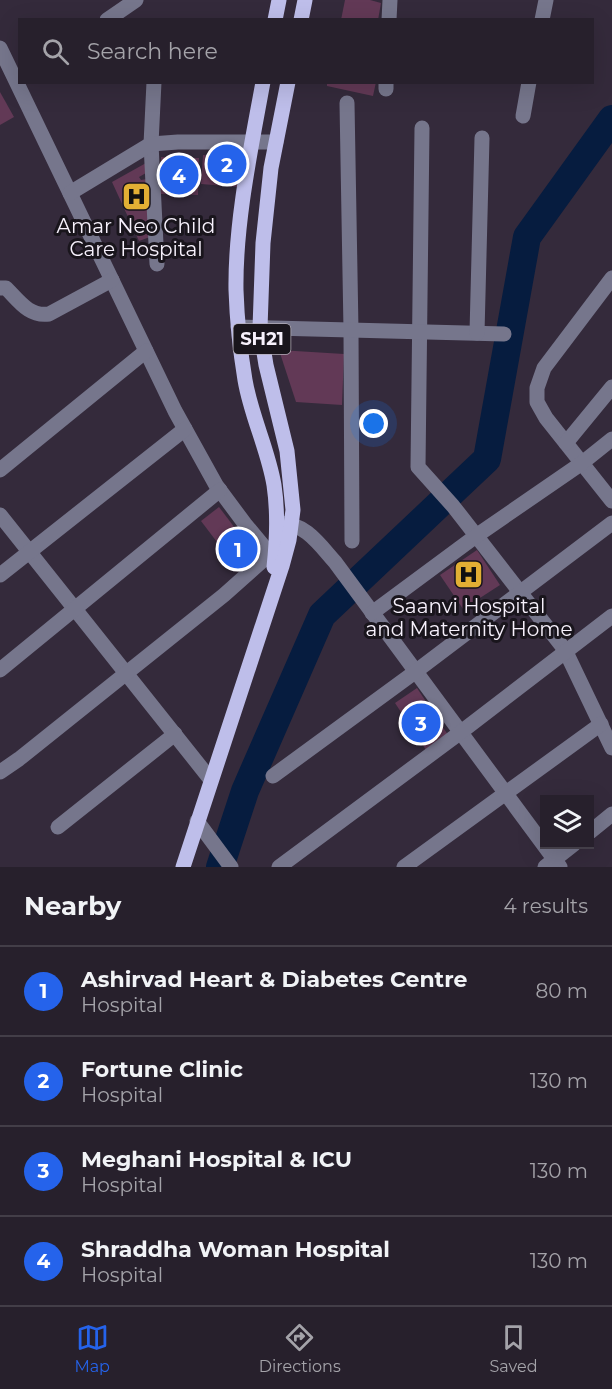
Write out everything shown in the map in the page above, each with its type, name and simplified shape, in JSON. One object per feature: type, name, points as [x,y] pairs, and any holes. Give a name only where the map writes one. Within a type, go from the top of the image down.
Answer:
[{"type":"main road","points":[[275,18],[279,0]]},
{"type":"main road","points":[[301,18],[305,0]]},
{"type":"main road","name":"SH21","points":[[263,84],[239,235],[236,288],[245,383],[274,484],[277,522],[273,557],[273,591]]},
{"type":"main road","name":"SH21","points":[[183,867],[202,827],[211,780],[282,566],[293,523],[287,451],[266,365],[260,328],[263,243],[271,168],[288,84]]},
{"type":"street","points":[[112,11],[136,0]]},
{"type":"street","points":[[389,18],[390,0]]},
{"type":"street","points":[[542,18],[546,0]]},
{"type":"street","points":[[0,48],[18,82]]},
{"type":"street","points":[[0,772],[273,557],[220,490],[185,429],[19,84]]},
{"type":"street","points":[[154,84],[151,144],[157,264]]},
{"type":"street","points":[[523,116],[529,84]]},
{"type":"street","points":[[347,103],[352,541]]},
{"type":"street","points":[[422,128],[417,463],[424,476],[453,506],[565,650],[612,748]]},
{"type":"street","points":[[477,333],[482,138]]},
{"type":"street","points":[[70,194],[151,144],[276,142]]},
{"type":"street","points":[[612,278],[544,368],[537,388],[537,402],[546,418],[612,501]]},
{"type":"street","points":[[0,288],[6,288],[31,313],[40,316],[49,314],[112,280]]},
{"type":"street","points":[[238,327],[504,334]]},
{"type":"street","points":[[0,470],[146,351]]},
{"type":"street","points":[[566,443],[612,387]]},
{"type":"street","points":[[0,575],[185,429]]},
{"type":"street","points":[[372,613],[476,536],[582,463],[612,439]]},
{"type":"street","points":[[0,670],[220,490]]},
{"type":"street","points":[[0,515],[211,780]]},
{"type":"street","points":[[277,522],[293,523],[304,530],[335,562],[506,793],[553,865],[569,849]]},
{"type":"street","points":[[273,776],[521,594],[612,523]]},
{"type":"street","points":[[279,867],[612,616]]},
{"type":"street","points":[[404,867],[601,724]]},
{"type":"street","points":[[58,827],[176,734]]},
{"type":"street","points":[[594,829],[612,814]]},
{"type":"street","points":[[202,827],[231,867]]},
{"type":"building","points":[[345,0],[370,0],[381,3],[378,18],[341,18]]},
{"type":"building","points":[[327,84],[376,84],[373,96],[327,86]]},
{"type":"building","points":[[0,92],[14,117],[0,125]]},
{"type":"building","points":[[203,155],[240,157],[238,187],[201,184]]},
{"type":"building","points":[[161,157],[199,158],[198,195],[160,194]]},
{"type":"building","points":[[146,163],[146,173],[139,177],[141,180],[147,179],[150,237],[139,241],[112,182]]},
{"type":"building","points":[[279,350],[344,354],[342,405],[296,402]]},
{"type":"building","points":[[219,507],[260,561],[242,575],[201,521]]},
{"type":"building","points":[[477,550],[500,585],[463,609],[440,575]]},
{"type":"building","points":[[417,688],[450,738],[428,753],[395,703]]},
{"type":"waterway","points":[[220,867],[245,791],[322,615],[487,459],[527,237],[612,119]]},
{"type":"place","name":"Fortune Clinic","points":[[227,164]]},
{"type":"place","name":"Shraddha Woman Hospital","points":[[179,175]]},
{"type":"place","name":"Amar Neo Child Care Hospital","points":[[136,196]]},
{"type":"place","name":"Ashirvad Heart & Diabetes Centre","points":[[238,549]]},
{"type":"place","name":"Saanvi Hospital and Maternity Home","points":[[469,575]]},
{"type":"place","name":"Meghani Hospital & ICU","points":[[421,723]]}]
